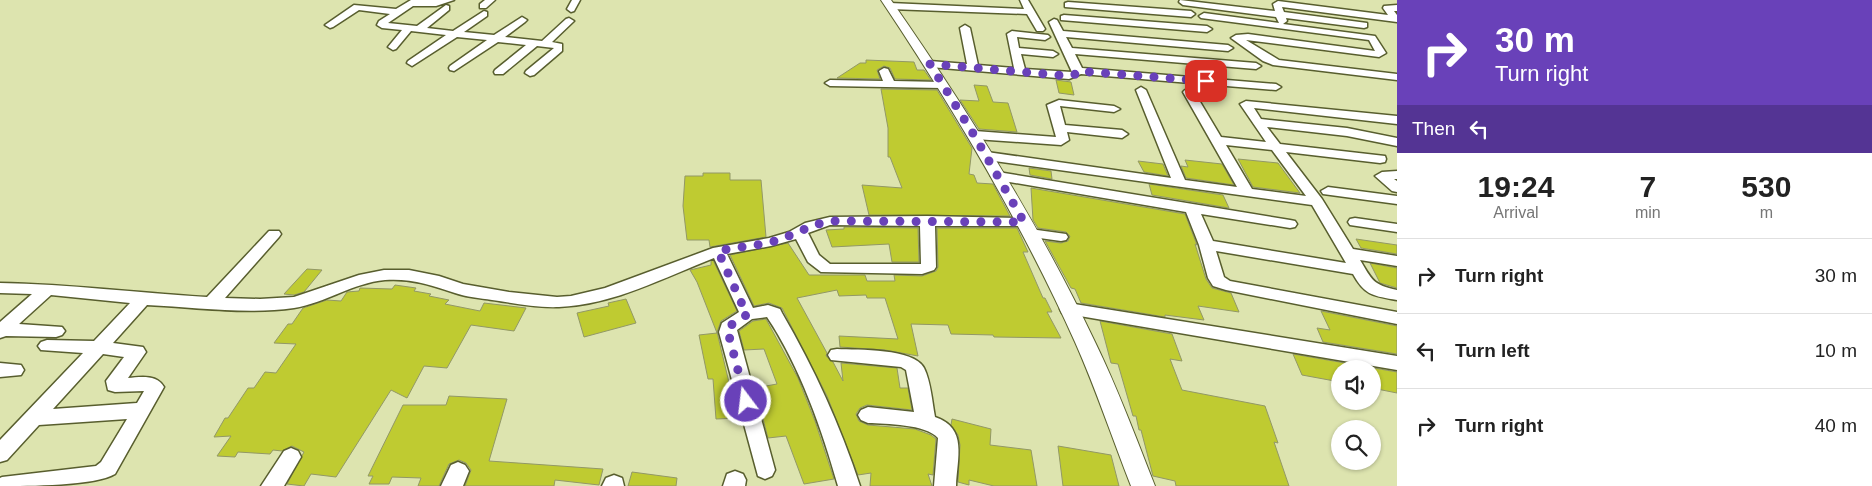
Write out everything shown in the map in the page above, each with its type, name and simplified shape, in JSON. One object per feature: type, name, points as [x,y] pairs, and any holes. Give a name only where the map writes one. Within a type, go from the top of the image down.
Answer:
[{"type":"street","points":[[330,24],[371,0]]},
{"type":"street","points":[[412,63],[456,34],[484,10],[491,0]]},
{"type":"street","points":[[571,9],[576,0]]},
{"type":"street","points":[[1020,71],[1012,34],[1042,32],[1024,0]]},
{"type":"street","points":[[448,4],[413,2],[382,22],[382,25],[560,48],[530,73]]},
{"type":"street","points":[[1184,2],[1364,25]]},
{"type":"street","points":[[888,3],[1020,12],[1029,10]]},
{"type":"street","points":[[888,3],[930,64],[987,156],[1027,227],[1068,309],[1114,409],[1143,486]]},
{"type":"street","points":[[393,47],[413,29],[448,4]]},
{"type":"street","points":[[1291,43],[1283,27],[1277,4],[1396,18]]},
{"type":"street","points":[[1068,5],[1155,8],[1192,14]]},
{"type":"street","points":[[358,8],[398,12]]},
{"type":"street","points":[[1155,8],[1189,61],[1206,81]]},
{"type":"street","points":[[1396,18],[1388,8],[1397,8]]},
{"type":"street","points":[[1356,14],[1382,53],[1248,37],[1236,38],[1276,63],[1397,76]]},
{"type":"street","points":[[1204,16],[1372,38]]},
{"type":"street","points":[[454,68],[522,20]]},
{"type":"street","points":[[1078,71],[1060,34],[1059,20],[1207,29]]},
{"type":"street","points":[[500,72],[569,21]]},
{"type":"street","points":[[965,28],[973,67]]},
{"type":"street","points":[[1060,34],[1228,48]]},
{"type":"street","points":[[1015,51],[1053,54]]},
{"type":"street","points":[[1069,51],[1256,66]]},
{"type":"street","points":[[930,64],[1069,76],[1076,74],[1078,71],[1276,87]]},
{"type":"street","points":[[884,71],[891,85]]},
{"type":"street","points":[[830,84],[942,85]]},
{"type":"street","points":[[1141,90],[1180,184]]},
{"type":"street","points":[[1189,92],[1247,192]]},
{"type":"street","points":[[974,135],[1056,142],[1063,140],[1053,104],[1114,109]]},
{"type":"street","points":[[1397,120],[1246,104],[1257,122],[1317,202],[1348,253],[1356,270],[1371,288],[1397,295]]},
{"type":"street","points":[[1257,122],[1347,132],[1397,142]]},
{"type":"street","points":[[1060,128],[1122,134]]},
{"type":"street","points":[[1217,140],[1380,159]]},
{"type":"street","points":[[987,156],[1317,202]]},
{"type":"street","points":[[1397,175],[1382,176],[1397,188]]},
{"type":"street","points":[[998,176],[1290,224]]},
{"type":"street","points":[[1328,191],[1397,200]]},
{"type":"street","points":[[1192,209],[1207,246],[1216,278],[1226,285],[1397,318]]},
{"type":"street","points":[[800,232],[813,259],[819,266],[827,269],[922,269],[928,267],[929,262],[927,220]]},
{"type":"street","points":[[0,288],[47,289],[143,299],[260,305],[295,302],[365,279],[392,275],[409,275],[439,281],[460,289],[557,302],[609,293],[718,251],[771,242],[800,232],[810,226],[830,221],[927,220],[1027,227],[1061,237]]},
{"type":"street","points":[[1355,222],[1397,228]]},
{"type":"street","points":[[211,303],[274,234]]},
{"type":"street","points":[[1207,246],[1356,270]]},
{"type":"street","points":[[718,251],[748,314]]},
{"type":"street","points":[[1348,253],[1397,261]]},
{"type":"street","points":[[1,331],[47,289]]},
{"type":"street","points":[[0,454],[143,299]]},
{"type":"street","points":[[1068,309],[1397,363]]},
{"type":"street","points":[[765,470],[728,327],[748,314],[768,311],[774,313],[801,360],[843,464],[849,486]]},
{"type":"street","points":[[1,331],[137,352],[115,381],[115,385],[149,384],[155,387],[108,468],[101,474],[2,486]]},
{"type":"street","points":[[837,355],[904,361],[912,366],[916,370],[926,423]]},
{"type":"street","points":[[33,418],[143,410]]},
{"type":"street","points":[[868,415],[938,426],[948,437],[945,486]]},
{"type":"street","points":[[272,486],[290,457]]},
{"type":"building","points":[[866,60],[914,62],[917,70],[924,70],[931,80],[895,79],[890,68],[884,66],[877,70],[880,79],[837,78],[860,63],[866,63]]},
{"type":"building","points":[[1056,80],[1071,82],[1074,95],[1059,93]]},
{"type":"building","points":[[974,85],[987,86],[993,102],[1008,103],[1017,132],[979,129],[960,100],[979,101]]},
{"type":"building","points":[[881,89],[937,90],[972,148],[969,174],[974,175],[977,183],[993,184],[1010,216],[869,215],[862,185],[902,188],[890,157],[888,157],[888,128]]},
{"type":"building","points":[[1238,159],[1278,163],[1300,193],[1253,187]]},
{"type":"building","points":[[1185,160],[1222,164],[1234,185],[1186,178],[1181,166],[1188,167]]},
{"type":"building","points":[[1138,161],[1163,164],[1168,176],[1144,172]]},
{"type":"building","points":[[1029,168],[1051,171],[1052,179],[1030,175]]},
{"type":"building","points":[[703,173],[730,173],[730,180],[761,180],[766,237],[710,247],[709,240],[687,240],[683,206],[685,176],[703,176]]},
{"type":"building","points":[[1149,184],[1223,195],[1229,208],[1152,195]]},
{"type":"building","points":[[1031,188],[1185,214],[1197,245],[1195,244],[1206,279],[1212,288],[1231,293],[1239,312],[1198,306],[1204,320],[1165,315],[1165,317],[1081,303],[1075,289],[1071,288],[1045,241],[1061,243],[1068,241],[1070,236],[1066,232],[1038,228],[1033,220]]},
{"type":"building","points":[[844,227],[918,228],[919,262],[892,262],[889,244],[832,247],[826,230],[844,229]]},
{"type":"building","points":[[937,228],[1017,228],[1028,252],[1023,252],[1043,298],[1045,298],[1052,312],[1047,312],[1061,338],[951,334],[948,325],[911,324],[918,356],[885,350],[840,347],[839,336],[898,339],[885,298],[867,298],[866,295],[839,296],[837,290],[797,298],[827,353],[826,356],[833,362],[843,381],[841,363],[897,368],[900,388],[908,388],[912,410],[867,405],[860,408],[856,414],[859,421],[868,425],[915,429],[936,439],[933,475],[928,474],[932,486],[870,486],[871,473],[858,475],[827,396],[782,308],[769,303],[754,306],[730,255],[788,243],[809,275],[865,275],[867,281],[895,281],[894,275],[922,276],[936,271],[938,267]]},
{"type":"building","points":[[1356,239],[1397,245],[1397,254],[1361,248]]},
{"type":"building","points":[[713,260],[737,311],[721,321],[717,332],[731,391],[733,391],[740,418],[716,419],[713,379],[708,379],[699,335],[717,333],[697,282],[690,270],[711,265]]},
{"type":"building","points":[[1370,263],[1397,268],[1397,288],[1380,283]]},
{"type":"building","points":[[307,269],[322,270],[304,292],[294,295],[284,294]]},
{"type":"building","points":[[395,285],[416,288],[414,291],[449,300],[445,304],[480,311],[484,303],[526,308],[514,331],[471,325],[447,368],[424,366],[407,398],[391,390],[336,477],[311,474],[304,486],[287,484],[304,452],[292,446],[282,451],[273,450],[270,454],[238,452],[235,457],[217,456],[231,436],[214,437],[225,418],[228,418],[248,388],[254,388],[265,372],[276,373],[296,344],[274,343],[288,324],[292,324],[303,308],[327,300],[341,301],[347,292],[359,291],[360,288],[392,289]]},
{"type":"building","points":[[626,299],[636,323],[584,337],[577,313],[609,306],[608,303]]},
{"type":"building","points":[[1321,311],[1397,326],[1397,354],[1323,342],[1317,328],[1330,330]]},
{"type":"building","points":[[766,319],[798,378],[815,421],[834,479],[804,484],[786,436],[768,438],[755,388],[777,384],[764,349],[744,350],[739,331],[753,321]]},
{"type":"building","points":[[1100,321],[1172,334],[1182,361],[1170,359],[1182,390],[1265,406],[1278,443],[1274,442],[1289,486],[1176,486],[1175,481],[1153,476],[1141,430],[1139,430],[1136,416],[1133,416],[1118,364],[1111,363]]},
{"type":"building","points":[[1293,354],[1331,361],[1331,380],[1302,375]]},
{"type":"building","points":[[1381,369],[1397,372],[1397,393],[1381,390]]},
{"type":"building","points":[[449,396],[507,399],[489,461],[603,469],[599,485],[555,480],[554,486],[465,486],[471,470],[466,463],[459,460],[449,464],[439,486],[418,486],[421,478],[392,477],[389,484],[369,484],[373,476],[368,476],[403,405],[446,405]]},
{"type":"building","points":[[952,419],[991,429],[990,445],[1031,450],[1037,486],[994,486],[969,480],[969,485],[958,482],[960,445],[958,435],[951,425]]},
{"type":"building","points":[[1058,446],[1111,455],[1119,486],[1063,486]]},
{"type":"building","points":[[632,472],[677,478],[676,486],[628,486]]},
{"type":"route","points":[[746,401],[728,327],[748,314],[718,251],[771,242],[794,235],[810,226],[840,220],[1024,222],[974,135],[930,64],[1069,76],[1076,74],[1078,71],[1206,81]]}]
